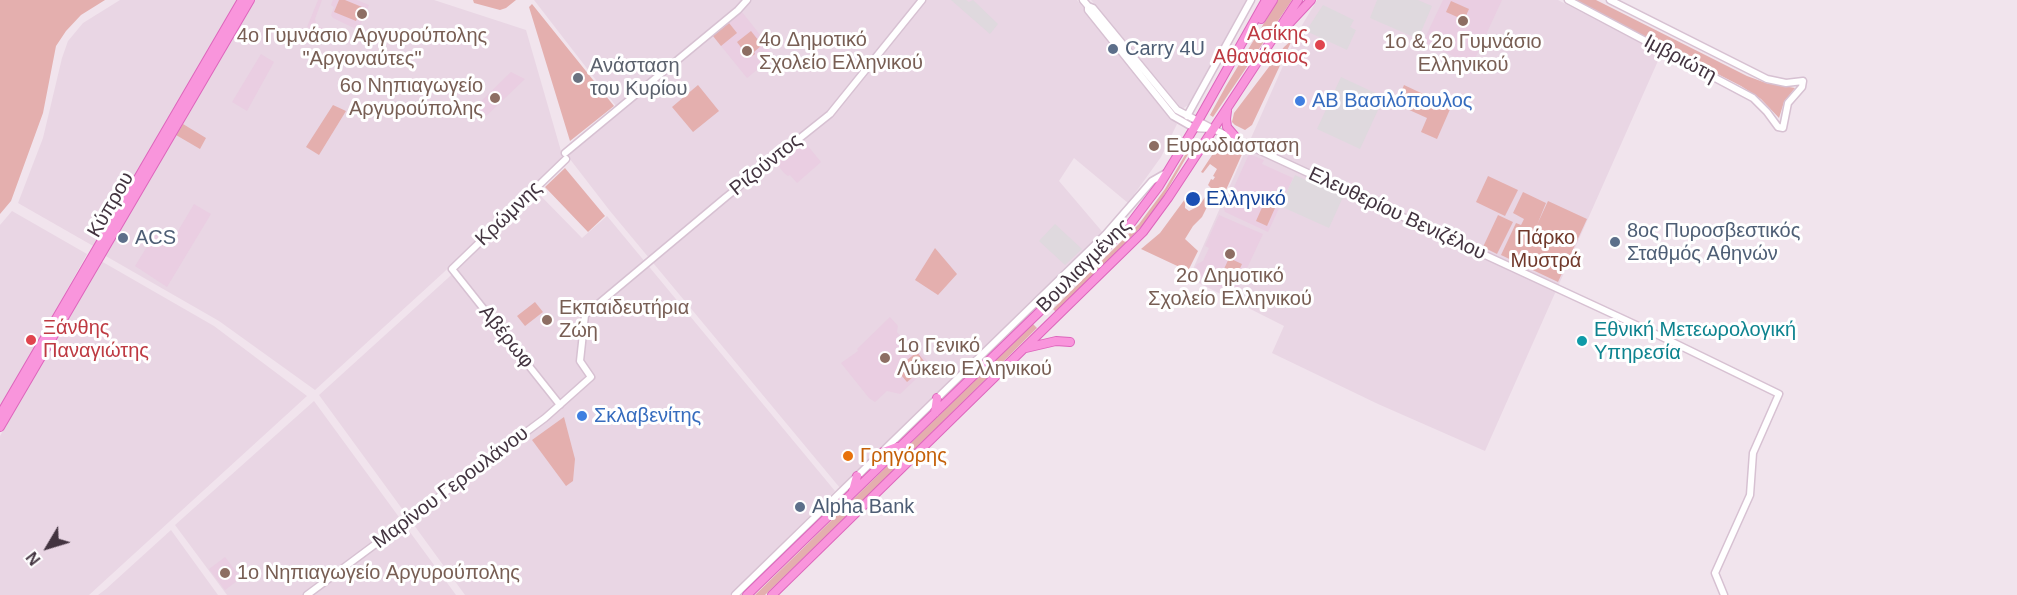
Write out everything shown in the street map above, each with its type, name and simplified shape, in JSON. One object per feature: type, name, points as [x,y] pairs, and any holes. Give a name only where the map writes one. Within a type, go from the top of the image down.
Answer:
[{"type":"main road","name":"Κύπρου","points":[[0,415],[242,0]]},
{"type":"main road","name":"Κύπρου","points":[[0,427],[250,0]]},
{"type":"main road","name":"Βουλιαγμένης","points":[[747,595],[1131,223],[1167,173],[1266,0]]},
{"type":"main road","points":[[1235,56],[1273,0]]},
{"type":"main road","name":"Βουλιαγμένης","points":[[772,595],[1143,232],[1168,198],[1298,0]]},
{"type":"main road","points":[[1265,50],[1311,0]]},
{"type":"main road","points":[[1230,104],[1226,123],[1239,141]]},
{"type":"main road","points":[[1024,348],[1056,340],[1070,342]]},
{"type":"main road","points":[[935,413],[937,398]]},
{"type":"main road","points":[[881,453],[902,446]]},
{"type":"main road","points":[[852,494],[857,476]]},
{"type":"street","name":"Κρώμνης","points":[[452,269],[566,156],[736,12],[747,0]]},
{"type":"street","name":"Ριζούντος","points":[[591,376],[580,361],[585,315],[830,114],[922,0]]},
{"type":"street","points":[[1187,116],[1251,0]]},
{"type":"street","name":"Ιμβριώτη","points":[[1568,0],[1753,98],[1778,127],[1783,128],[1788,103],[1802,87],[1803,81],[1786,83],[1767,80],[1610,0]]},
{"type":"street","points":[[1085,3],[1093,8],[1177,110],[1196,125]]},
{"type":"street","points":[[1085,3],[1088,10],[1173,116],[1196,125]]},
{"type":"street","name":"Ελευθερίου Βενιζέλου","points":[[1196,125],[1213,129],[1660,336],[1779,394],[1753,453],[1750,495],[1715,573],[1724,595]]},
{"type":"street","points":[[735,595],[1105,235],[1152,181],[1167,173]]},
{"type":"street","name":"Αβέρωφ","points":[[452,269],[560,405]]},
{"type":"street","name":"Μαρίνου Γερουλάνου","points":[[307,595],[518,439],[591,376]]},
{"type":"shaded area","points":[[120,0],[238,0],[95,247],[18,203],[43,138],[68,41],[83,23]]},
{"type":"shaded area","points":[[255,0],[434,0],[526,30],[563,158],[443,273],[315,390],[219,321],[104,255]]},
{"type":"shaded area","name":"4ο Γυμνάσιο Αργυρούπολης \"Αργοναύτες\"","points":[[318,0],[322,0],[315,19],[317,26],[351,38],[349,41],[338,37],[336,40],[307,27]]},
{"type":"shaded area","name":"4ο Γυμνάσιο Αργυρούπολης \"Αργοναύτες\"","points":[[333,0],[339,0],[334,12],[361,7],[345,0],[357,0],[369,5],[358,30],[333,18],[331,15],[334,7],[331,5]]},
{"type":"shaded area","points":[[534,0],[1077,0],[1177,124],[1161,157],[1128,203],[1074,158],[1059,181],[1105,235],[840,488],[610,211],[566,154],[616,106]]},
{"type":"shaded area","points":[[951,0],[969,2],[973,0],[998,24],[990,34]]},
{"type":"shaded area","points":[[1091,0],[1246,0],[1190,104],[1182,109]]},
{"type":"shaded area","points":[[1317,0],[1558,0],[1661,54],[1485,451],[1378,404],[1272,353],[1284,326],[1189,278],[1298,32]]},
{"type":"shaded area","points":[[1377,0],[1418,0],[1432,6],[1418,39],[1370,18]]},
{"type":"shaded area","name":"1ο & 2ο Γυμνάσιο Ελληνικού","points":[[1443,0],[1502,0],[1472,65],[1423,42]]},
{"type":"shaded area","points":[[1323,5],[1354,20],[1350,27],[1356,30],[1347,50],[1306,31]]},
{"type":"shaded area","name":"4ο Δημοτικό Σχολείο Ελληνικού","points":[[742,12],[774,56],[747,78],[713,36]]},
{"type":"shaded area","points":[[261,54],[274,62],[247,111],[232,102]]},
{"type":"shaded area","name":"6ο Νηπιαγωγείο Αργυρούπολης","points":[[511,72],[525,79],[482,120],[481,113],[475,107]]},
{"type":"shaded area","points":[[1341,77],[1384,97],[1360,149],[1317,129]]},
{"type":"shaded area","points":[[803,140],[821,162],[797,183],[776,163]]},
{"type":"shaded area","points":[[1249,154],[1264,160],[1262,164],[1293,178],[1268,232],[1225,212],[1224,209]]},
{"type":"shaded area","points":[[1295,175],[1343,197],[1329,228],[1280,206]]},
{"type":"shaded area","points":[[537,192],[582,238],[607,216],[835,491],[730,595],[465,595],[319,395],[448,278]]},
{"type":"shaded area","points":[[194,204],[211,214],[167,287],[135,266],[156,232],[172,241]]},
{"type":"shaded area","points":[[12,211],[87,254],[0,410],[0,225]]},
{"type":"shaded area","name":"2ο Δημοτικό Σχολείο Ελληνικού","points":[[1219,215],[1263,234],[1235,294],[1192,274],[1197,264],[1203,261],[1209,248],[1205,246]]},
{"type":"shaded area","points":[[1055,224],[1082,249],[1065,265],[1039,241]]},
{"type":"shaded area","points":[[101,261],[214,326],[307,396],[89,595],[0,595],[0,436]]},
{"type":"shaded area","name":"1ο Γενικό Λύκειο Ελληνικού","points":[[890,317],[898,326],[897,332],[910,347],[913,345],[931,365],[900,394],[887,391],[875,402],[869,398],[841,363],[858,351],[857,349]]},
{"type":"shaded area","points":[[314,401],[456,595],[227,595],[175,525]]},
{"type":"shaded area","points":[[171,530],[218,595],[98,595],[106,589]]},
{"type":"shaded area","name":"1ο Νηπιαγωγείο Αργυρούπολης","points":[[225,557],[241,578],[225,590],[209,569]]},
{"type":"green space","points":[[0,0],[105,0],[81,15],[56,46],[43,113],[11,201],[0,214]]},
{"type":"green space","points":[[339,0],[362,7],[356,21],[334,12]]},
{"type":"green space","points":[[473,0],[516,0],[500,10],[474,3]]},
{"type":"green space","points":[[1278,0],[1292,0],[1213,117],[1210,115],[1226,86]]},
{"type":"green space","points":[[1574,0],[1596,0],[1747,76],[1766,83],[1795,88],[1784,102],[1779,118],[1761,99],[1741,86]]},
{"type":"green space","points":[[1451,1],[1469,9],[1464,20],[1446,12]]},
{"type":"green space","points":[[532,4],[614,106],[570,141],[529,7]]},
{"type":"green space","points":[[729,23],[737,33],[721,46],[713,36]]},
{"type":"green space","points":[[751,31],[762,45],[752,56],[746,54],[737,42]]},
{"type":"green space","points":[[1292,40],[1252,125],[1245,130],[1235,125],[1232,122],[1234,113],[1284,47]]},
{"type":"green space","points":[[698,85],[719,111],[693,132],[672,107]]},
{"type":"green space","points":[[1404,85],[1451,107],[1437,139],[1421,132],[1427,118],[1396,104]]},
{"type":"green space","points":[[333,105],[346,111],[319,155],[306,147]]},
{"type":"green space","points":[[183,124],[206,138],[200,149],[176,135]]},
{"type":"green space","points":[[1195,138],[1197,139],[1159,204],[1142,226],[1056,312],[1053,309],[1139,224],[1165,189]]},
{"type":"green space","points":[[1225,144],[1243,152],[1222,199],[1220,197],[1222,193],[1216,189],[1213,190],[1208,185],[1215,177],[1213,176],[1217,169],[1210,164],[1203,173],[1201,172],[1218,146]]},
{"type":"green space","points":[[565,168],[605,216],[588,232],[545,187]]},
{"type":"green space","points":[[1488,176],[1518,190],[1505,216],[1476,202]]},
{"type":"green space","name":"Πάρκο Μυστρά","points":[[1523,192],[1546,203],[1537,225],[1548,201],[1587,219],[1558,282],[1501,255],[1516,223],[1521,225],[1524,219],[1513,213]]},
{"type":"green space","points":[[1219,194],[1210,201],[1202,217],[1185,239],[1198,251],[1188,271],[1141,249],[1160,233],[1185,199],[1185,208],[1189,211],[1199,206],[1205,197],[1209,199],[1211,195]]},
{"type":"green space","points":[[1264,203],[1275,208],[1267,226],[1256,221]]},
{"type":"green space","points":[[1498,215],[1513,222],[1497,254],[1483,247]]},
{"type":"green space","points":[[935,248],[957,274],[938,295],[915,280]]},
{"type":"green space","points":[[1229,258],[1242,264],[1232,286],[1219,280]]},
{"type":"green space","points":[[535,302],[543,312],[525,326],[517,316]]},
{"type":"green space","points":[[1033,324],[1037,328],[897,467],[765,595],[755,595]]},
{"type":"green space","points":[[917,352],[927,365],[907,382],[896,369]]},
{"type":"green space","points":[[564,417],[575,459],[573,481],[566,486],[532,440]]},
{"type":"place","name":"4ο Γυμνάσιο Αργυρούπολης \"Αργοναύτες\"","points":[[362,14]]},
{"type":"place","name":"1ο & 2ο Γυμνάσιο Ελληνικού","points":[[1463,21]]},
{"type":"place","name":"Ασίκης Αθανάσιος","points":[[1320,45]]},
{"type":"place","name":"Carry 4U","points":[[1113,49]]},
{"type":"place","name":"4ο Δημοτικό Σχολείο Ελληνικού","points":[[747,51]]},
{"type":"place","name":"Ανάσταση του Κυρίου","points":[[578,78]]},
{"type":"place","name":"6ο Νηπιαγωγείο Αργυρούπολης","points":[[495,98]]},
{"type":"place","name":"ΑΒ Βασιλόπουλος","points":[[1300,101]]},
{"type":"place","name":"Ευρωδιάσταση","points":[[1154,146]]},
{"type":"place","name":"Ελληνικό","points":[[1193,199]]},
{"type":"place","name":"ACS","points":[[123,238]]},
{"type":"place","name":"8ος Πυροσβεστικός Σταθμός Αθηνών","points":[[1615,242]]},
{"type":"place","name":"2ο Δημοτικό Σχολείο Ελληνικού","points":[[1230,254]]},
{"type":"place","name":"Εκπαιδευτήρια Ζώη","points":[[547,320]]},
{"type":"place","name":"Ξάνθης Παναγιώτης","points":[[31,340]]},
{"type":"place","name":"Εθνική Μετεωρολογική Υπηρεσία","points":[[1582,341]]},
{"type":"place","name":"1ο Γενικό Λύκειο Ελληνικού","points":[[885,358]]},
{"type":"place","name":"Σκλαβενίτης","points":[[582,416]]},
{"type":"place","name":"Γρηγόρης","points":[[848,456]]},
{"type":"place","name":"Alpha Bank","points":[[800,507]]},
{"type":"place","name":"1ο Νηπιαγωγείο Αργυρούπολης","points":[[225,573]]}]
